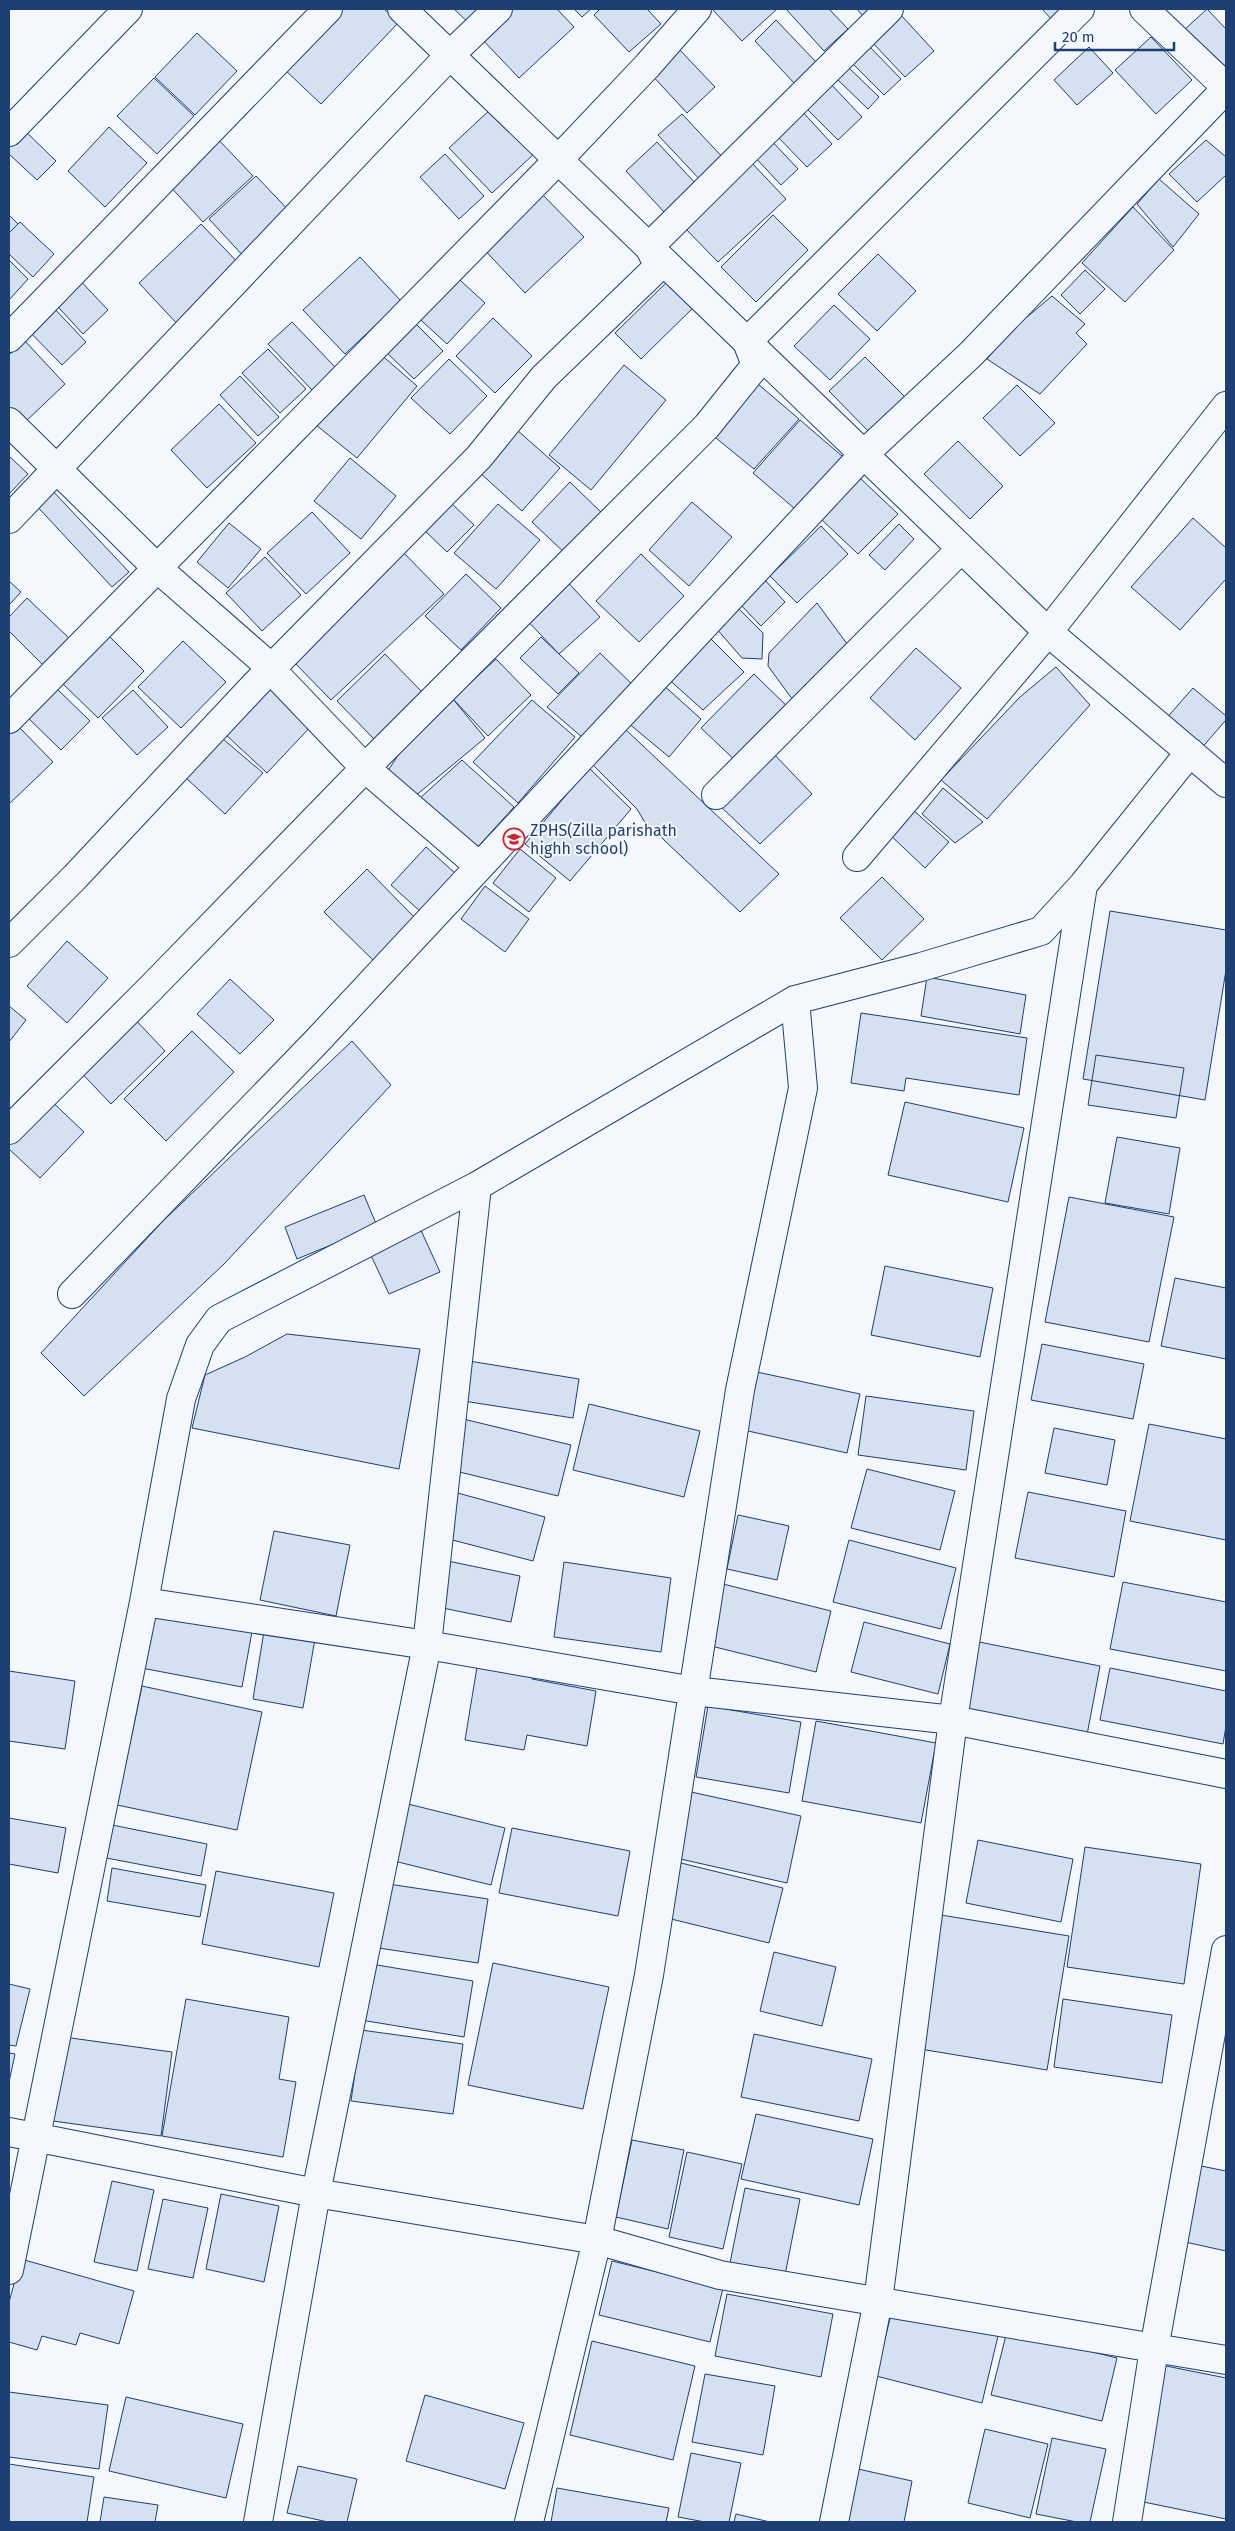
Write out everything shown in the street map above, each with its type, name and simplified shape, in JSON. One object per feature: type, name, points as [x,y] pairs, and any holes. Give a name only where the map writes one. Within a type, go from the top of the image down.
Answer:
[{"type":"street","points":[[9,132],[128,9]]},
{"type":"street","points":[[9,338],[328,9]]},
{"type":"street","points":[[402,9],[1048,632],[1226,783]]},
{"type":"street","points":[[9,519],[450,55],[498,9]]},
{"type":"street","points":[[9,719],[156,567],[558,160],[648,65],[697,9]]},
{"type":"street","points":[[649,247],[889,9]]},
{"type":"street","points":[[747,342],[1080,9]]},
{"type":"street","points":[[72,1294],[318,1041],[864,454],[970,354],[1226,88],[1144,9]]},
{"type":"street","points":[[9,943],[76,878],[270,669],[479,457],[544,377],[659,266],[649,247]]},
{"type":"street","points":[[9,1130],[150,989],[365,768],[707,426],[756,366],[747,342]]},
{"type":"street","points":[[857,857],[1048,632],[1226,406]]},
{"type":"street","points":[[9,422],[156,567],[270,669],[365,768],[479,866]]},
{"type":"street","points":[[716,795],[961,549]]},
{"type":"street","points":[[9,2270],[144,1602],[181,1398],[200,1344],[209,1330],[219,1319],[477,1186],[796,1000],[921,967],[1041,931],[1083,885],[1190,752]]},
{"type":"street","points":[[834,2522],[878,2301],[953,1720],[1083,885]]},
{"type":"street","points":[[529,2522],[598,2240],[649,1975],[740,1390],[803,1088],[796,1000]]},
{"type":"street","points":[[258,2522],[316,2193],[427,1645],[477,1186]]},
{"type":"street","points":[[144,1602],[427,1645],[694,1691],[953,1720],[1226,1774]]},
{"type":"street","points":[[1127,2522],[1154,2349],[1226,1950]]},
{"type":"street","points":[[9,2132],[316,2193],[598,2240],[720,2276],[1226,2360]]},
{"type":"building","points":[[341,9],[384,9],[399,22],[321,104],[284,69]]},
{"type":"building","points":[[454,9],[491,9],[473,27]]},
{"type":"building","points":[[511,9],[557,9],[574,27],[519,78],[480,37]]},
{"type":"building","points":[[574,9],[591,9],[582,17]]},
{"type":"building","points":[[600,9],[647,9],[661,24],[629,52],[594,15]]},
{"type":"building","points":[[712,9],[777,9],[742,41]]},
{"type":"building","points":[[786,9],[829,9],[848,29],[824,51]]},
{"type":"building","points":[[857,9],[870,9],[863,16]]},
{"type":"building","points":[[1042,9],[1066,9],[1053,21]]},
{"type":"building","points":[[1207,9],[1226,29],[1226,65],[1220,71],[1183,31]]},
{"type":"building","points":[[900,14],[934,51],[905,77],[871,41]]},
{"type":"building","points":[[776,20],[816,62],[794,83],[755,41]]},
{"type":"building","points":[[197,33],[237,71],[195,115],[155,77]]},
{"type":"building","points":[[1151,37],[1192,80],[1156,114],[1115,70]]},
{"type":"building","points":[[868,45],[901,79],[884,95],[851,62]]},
{"type":"building","points":[[677,47],[715,87],[687,113],[649,72]]},
{"type":"building","points":[[1089,47],[1113,73],[1077,105],[1054,80]]},
{"type":"building","points":[[847,66],[879,97],[868,109],[836,78]]},
{"type":"building","points":[[154,78],[194,116],[157,154],[117,116]]},
{"type":"building","points":[[828,81],[862,117],[838,140],[803,105]]},
{"type":"building","points":[[493,107],[535,153],[492,193],[449,148]]},
{"type":"building","points":[[801,110],[832,144],[807,167],[775,134]]},
{"type":"building","points":[[682,114],[727,162],[703,183],[658,135]]},
{"type":"building","points":[[20,126],[56,161],[37,180],[9,154],[9,138]]},
{"type":"building","points":[[109,127],[147,163],[105,207],[68,171]]},
{"type":"building","points":[[215,136],[253,176],[203,222],[166,182]]},
{"type":"building","points":[[769,138],[798,169],[781,185],[752,154]]},
{"type":"building","points":[[1206,140],[1226,157],[1226,175],[1197,202],[1169,174]]},
{"type":"building","points":[[657,142],[697,185],[666,214],[626,171]]},
{"type":"building","points":[[445,154],[484,196],[459,219],[420,177]]},
{"type":"building","points":[[748,159],[786,199],[718,262],[680,223]]},
{"type":"building","points":[[256,176],[295,217],[248,261],[209,219]]},
{"type":"building","points":[[1159,179],[1199,214],[1173,247],[1137,204]]},
{"type":"building","points":[[538,190],[584,237],[525,293],[480,245]]},
{"type":"building","points":[[1133,207],[1174,250],[1125,302],[1082,263]]},
{"type":"building","points":[[9,215],[18,224],[9,233]]},
{"type":"building","points":[[773,215],[808,250],[756,302],[721,267]]},
{"type":"building","points":[[20,222],[54,254],[33,277],[9,254],[9,233]]},
{"type":"building","points":[[201,224],[243,268],[181,328],[139,283]]},
{"type":"building","points":[[878,254],[916,291],[877,331],[838,294]]},
{"type":"building","points":[[360,257],[401,301],[345,354],[303,310]]},
{"type":"building","points":[[9,260],[28,279],[9,300]]},
{"type":"building","points":[[1085,270],[1105,289],[1080,314],[1061,295]]},
{"type":"building","points":[[450,271],[485,303],[447,344],[412,312]]},
{"type":"building","points":[[74,274],[108,310],[83,334],[49,297]]},
{"type":"building","points":[[673,276],[698,303],[641,359],[615,333]]},
{"type":"building","points":[[1052,296],[1085,324],[1076,333],[1087,344],[1040,394],[987,359],[1008,333]]},
{"type":"building","points":[[49,303],[86,342],[62,365],[24,326]]},
{"type":"building","points":[[834,305],[870,339],[830,380],[794,346]]},
{"type":"building","points":[[410,318],[443,351],[414,379],[381,347]]},
{"type":"building","points":[[493,318],[532,356],[495,393],[456,356]]},
{"type":"building","points":[[292,322],[335,367],[312,390],[268,344]]},
{"type":"building","points":[[24,340],[65,384],[23,424],[9,408],[9,355]]},
{"type":"building","points":[[268,349],[306,389],[280,413],[242,373]]},
{"type":"building","points":[[378,352],[417,386],[357,458],[316,425]]},
{"type":"building","points":[[865,357],[905,397],[869,432],[829,391]]},
{"type":"building","points":[[449,359],[487,396],[450,434],[411,398]]},
{"type":"building","points":[[624,365],[666,400],[591,490],[549,455]]},
{"type":"building","points":[[240,376],[279,417],[258,436],[220,395]]},
{"type":"building","points":[[758,384],[799,419],[754,469],[711,434]]},
{"type":"building","points":[[1017,385],[1055,423],[1020,456],[983,418]]},
{"type":"building","points":[[219,404],[256,443],[207,488],[171,450]]},
{"type":"building","points":[[800,420],[849,462],[802,515],[753,473]]},
{"type":"building","points":[[517,430],[560,468],[522,511],[479,472]]},
{"type":"building","points":[[958,441],[1003,486],[970,519],[924,474]]},
{"type":"building","points":[[9,456],[28,474],[9,494]]},
{"type":"building","points":[[350,458],[396,496],[361,539],[314,501]]},
{"type":"building","points":[[860,478],[898,514],[858,554],[821,519]]},
{"type":"building","points":[[570,482],[606,517],[568,556],[532,522]]},
{"type":"building","points":[[50,488],[129,572],[112,587],[34,503]]},
{"type":"building","points":[[447,499],[474,525],[447,552],[421,527]]},
{"type":"building","points":[[692,502],[732,537],[689,586],[649,550]]},
{"type":"building","points":[[498,504],[540,540],[496,589],[454,553]]},
{"type":"building","points":[[312,512],[350,553],[306,594],[267,553]]},
{"type":"building","points":[[1193,518],[1226,548],[1226,579],[1180,630],[1131,587]]},
{"type":"building","points":[[229,523],[261,549],[228,588],[197,562]]},
{"type":"building","points":[[899,524],[914,539],[885,570],[869,555]]},
{"type":"building","points":[[821,526],[848,554],[797,603],[770,576]]},
{"type":"building","points":[[400,549],[444,594],[331,700],[287,655]]},
{"type":"building","points":[[641,554],[684,596],[639,642],[596,601]]},
{"type":"building","points":[[265,557],[301,595],[262,631],[226,593]]},
{"type":"building","points":[[466,574],[501,608],[461,650],[425,616]]},
{"type":"building","points":[[563,577],[600,617],[559,654],[522,615]]},
{"type":"building","points":[[764,579],[785,602],[761,626],[739,603]]},
{"type":"building","points":[[9,581],[21,592],[9,605]]},
{"type":"building","points":[[27,598],[69,638],[43,665],[9,631],[9,617]]},
{"type":"building","points":[[817,603],[853,652],[798,707],[768,666],[769,653]]},
{"type":"building","points":[[736,606],[763,633],[762,659],[742,658],[715,627]]},
{"type":"building","points":[[109,636],[144,671],[98,718],[62,683]]},
{"type":"building","points":[[708,636],[744,672],[703,710],[666,677]]},
{"type":"building","points":[[541,637],[579,673],[558,694],[520,658]]},
{"type":"building","points":[[183,641],[226,682],[181,728],[138,687]]},
{"type":"building","points":[[916,648],[961,688],[915,740],[870,698]]},
{"type":"building","points":[[600,653],[639,691],[590,744],[547,707]]},
{"type":"building","points":[[385,654],[423,693],[375,740],[337,701]]},
{"type":"building","points":[[496,659],[531,695],[488,736],[453,699]]},
{"type":"building","points":[[1056,667],[1090,705],[987,819],[941,780],[1020,697]]},
{"type":"building","points":[[754,674],[792,711],[739,764],[701,728]]},
{"type":"building","points":[[273,683],[315,722],[267,773],[225,734]]},
{"type":"building","points":[[661,683],[701,719],[669,757],[627,722]]},
{"type":"building","points":[[54,686],[90,721],[61,750],[25,715]]},
{"type":"building","points":[[1193,688],[1226,716],[1226,720],[1199,751],[1164,721]]},
{"type":"building","points":[[133,690],[168,727],[137,755],[102,718]]},
{"type":"building","points":[[453,699],[485,738],[414,797],[387,772],[409,739]]},
{"type":"building","points":[[532,700],[575,737],[518,803],[473,762]]},
{"type":"building","points":[[18,726],[53,762],[9,804],[9,735]]},
{"type":"building","points":[[624,728],[779,874],[740,912],[644,821],[637,809],[590,762]]},
{"type":"building","points":[[223,739],[263,773],[225,814],[186,778]]},
{"type":"building","points":[[773,753],[812,794],[760,844],[719,805]]},
{"type":"building","points":[[462,760],[514,807],[473,852],[418,800]]},
{"type":"building","points":[[589,768],[631,809],[570,881],[525,844]]},
{"type":"building","points":[[943,788],[983,822],[955,843],[922,814]]},
{"type":"building","points":[[912,809],[949,842],[925,868],[887,832]]},
{"type":"building","points":[[426,847],[456,874],[421,912],[391,885]]},
{"type":"building","points":[[520,849],[556,878],[529,912],[493,883]]},
{"type":"building","points":[[367,869],[417,920],[375,962],[324,912]]},
{"type":"building","points":[[882,877],[924,919],[882,960],[840,918]]},
{"type":"building","points":[[485,886],[529,919],[505,952],[461,919]]},
{"type":"building","points":[[1110,911],[1226,930],[1226,970],[1205,1100],[1083,1079]]},
{"type":"building","points":[[67,941],[108,978],[67,1023],[27,986]]},
{"type":"building","points":[[927,977],[1026,995],[1020,1034],[921,1016]]},
{"type":"building","points":[[230,979],[274,1020],[240,1054],[197,1014]]},
{"type":"building","points":[[9,1006],[26,1020],[9,1042]]},
{"type":"building","points":[[129,1013],[165,1051],[111,1104],[75,1066]]},
{"type":"building","points":[[861,1013],[1027,1038],[1019,1095],[906,1078],[904,1091],[851,1083]]},
{"type":"building","points":[[192,1031],[234,1072],[166,1141],[124,1099]]},
{"type":"building","points":[[352,1041],[391,1085],[224,1264],[84,1396],[41,1353],[163,1221]]},
{"type":"building","points":[[1096,1055],[1184,1068],[1176,1118],[1088,1105]]},
{"type":"building","points":[[45,1095],[84,1132],[40,1178],[9,1149],[9,1134]]},
{"type":"building","points":[[905,1102],[1024,1128],[1008,1202],[888,1175]]},
{"type":"building","points":[[1117,1137],[1180,1148],[1169,1214],[1105,1203]]},
{"type":"building","points":[[364,1195],[377,1226],[297,1259],[285,1227]]},
{"type":"building","points":[[1069,1197],[1174,1217],[1149,1342],[1045,1322]]},
{"type":"building","points":[[419,1226],[440,1272],[389,1294],[368,1249]]},
{"type":"building","points":[[885,1266],[993,1288],[980,1357],[871,1335]]},
{"type":"building","points":[[1175,1278],[1226,1288],[1226,1359],[1161,1346]]},
{"type":"building","points":[[287,1334],[420,1349],[399,1469],[192,1428],[205,1375],[245,1357]]},
{"type":"building","points":[[1042,1344],[1144,1364],[1133,1419],[1031,1400]]},
{"type":"building","points":[[463,1360],[579,1379],[573,1418],[457,1400]]},
{"type":"building","points":[[752,1371],[860,1394],[847,1453],[739,1429]]},
{"type":"building","points":[[866,1396],[974,1411],[966,1470],[858,1455]]},
{"type":"building","points":[[589,1404],[700,1431],[684,1497],[573,1470]]},
{"type":"building","points":[[459,1418],[571,1445],[558,1496],[447,1469]]},
{"type":"building","points":[[1149,1424],[1226,1439],[1226,1540],[1130,1521]]},
{"type":"building","points":[[1054,1428],[1115,1440],[1107,1485],[1045,1473]]},
{"type":"building","points":[[867,1469],[955,1491],[940,1550],[851,1528]]},
{"type":"building","points":[[454,1492],[545,1517],[533,1561],[441,1537]]},
{"type":"building","points":[[1028,1492],[1126,1511],[1114,1577],[1015,1558]]},
{"type":"building","points":[[738,1515],[789,1526],[777,1580],[727,1569]]},
{"type":"building","points":[[274,1531],[350,1545],[336,1616],[260,1600]]},
{"type":"building","points":[[849,1540],[956,1568],[941,1629],[833,1602]]},
{"type":"building","points":[[443,1560],[520,1576],[511,1622],[433,1606]]},
{"type":"building","points":[[564,1562],[671,1578],[661,1652],[554,1637]]},
{"type":"building","points":[[1123,1582],[1226,1602],[1226,1671],[1110,1649]]},
{"type":"building","points":[[719,1583],[831,1611],[816,1672],[703,1644]]},
{"type":"building","points":[[148,1606],[253,1626],[242,1687],[136,1667]]},
{"type":"building","points":[[864,1622],[950,1644],[938,1694],[851,1672]]},
{"type":"building","points":[[265,1625],[316,1633],[303,1708],[253,1699]]},
{"type":"building","points":[[974,1641],[1100,1666],[1087,1735],[960,1710]]},
{"type":"building","points":[[478,1661],[534,1671],[532,1679],[596,1691],[587,1746],[527,1735],[524,1750],[465,1740]]},
{"type":"building","points":[[1110,1668],[1226,1691],[1226,1726],[1223,1744],[1100,1720]]},
{"type":"building","points":[[9,1671],[75,1681],[65,1749],[9,1741]]},
{"type":"building","points":[[142,1686],[262,1712],[237,1830],[117,1805]]},
{"type":"building","points":[[708,1706],[801,1722],[789,1793],[696,1777]]},
{"type":"building","points":[[816,1721],[936,1743],[921,1823],[802,1801]]},
{"type":"building","points":[[691,1792],[801,1816],[787,1883],[676,1858]]},
{"type":"building","points":[[408,1804],[505,1828],[491,1885],[394,1861]]},
{"type":"building","points":[[9,1818],[66,1828],[58,1873],[9,1864]]},
{"type":"building","points":[[107,1824],[207,1844],[201,1876],[101,1857]]},
{"type":"building","points":[[512,1828],[630,1851],[618,1916],[499,1893]]},
{"type":"building","points":[[978,1840],[1073,1859],[1061,1922],[966,1903]]},
{"type":"building","points":[[1085,1847],[1201,1864],[1184,1984],[1067,1967]]},
{"type":"building","points":[[681,1863],[783,1888],[769,1943],[667,1918]]},
{"type":"building","points":[[112,1868],[206,1885],[200,1917],[107,1901]]},
{"type":"building","points":[[216,1871],[334,1893],[319,1967],[202,1944]]},
{"type":"building","points":[[382,1883],[488,1899],[478,1963],[372,1947]]},
{"type":"building","points":[[941,1915],[1069,1936],[1047,2070],[920,2049]]},
{"type":"building","points":[[774,1952],[836,1967],[822,2026],[760,2011]]},
{"type":"building","points":[[493,1963],[609,1987],[583,2109],[468,2085]]},
{"type":"building","points":[[371,1964],[473,1981],[464,2037],[361,2020]]},
{"type":"building","points":[[9,1984],[30,1989],[16,2046],[9,2045]]},
{"type":"building","points":[[186,1999],[289,2017],[279,2079],[296,2082],[283,2157],[162,2136]]},
{"type":"building","points":[[1063,1999],[1172,2015],[1162,2083],[1054,2067]]},
{"type":"building","points":[[361,2030],[463,2044],[453,2114],[351,2101]]},
{"type":"building","points":[[754,2034],[872,2059],[859,2121],[741,2097]]},
{"type":"building","points":[[64,2037],[172,2052],[161,2136],[53,2121]]},
{"type":"building","points":[[9,2053],[15,2054],[9,2082]]},
{"type":"building","points":[[756,2114],[873,2139],[859,2205],[741,2179]]},
{"type":"building","points":[[632,2140],[684,2150],[668,2229],[616,2217]]},
{"type":"building","points":[[687,2152],[742,2164],[723,2249],[669,2237]]},
{"type":"building","points":[[1191,2164],[1226,2171],[1226,2251],[1176,2240]]},
{"type":"building","points":[[112,2181],[154,2190],[137,2271],[94,2262]]},
{"type":"building","points":[[745,2188],[800,2199],[783,2285],[728,2273]]},
{"type":"building","points":[[221,2194],[279,2206],[264,2282],[206,2269]]},
{"type":"building","points":[[163,2199],[208,2208],[193,2278],[148,2269]]},
{"type":"building","points":[[21,2259],[134,2291],[119,2344],[80,2333],[76,2345],[42,2336],[37,2350],[9,2342],[9,2302]]},
{"type":"building","points":[[612,2261],[723,2288],[710,2342],[599,2315]]},
{"type":"building","points":[[727,2294],[833,2314],[821,2377],[715,2356]]},
{"type":"building","points":[[892,2310],[998,2336],[982,2403],[876,2376]]},
{"type":"building","points":[[1007,2331],[1117,2358],[1102,2421],[991,2395]]},
{"type":"building","points":[[592,2341],[695,2366],[673,2460],[570,2435]]},
{"type":"building","points":[[1161,2365],[1226,2378],[1226,2519],[1134,2500]]},
{"type":"building","points":[[705,2374],[775,2386],[763,2455],[692,2442]]},
{"type":"building","points":[[9,2392],[108,2405],[99,2469],[9,2457]]},
{"type":"building","points":[[425,2395],[524,2423],[505,2489],[406,2461]]},
{"type":"building","points":[[126,2397],[243,2424],[226,2498],[109,2471]]},
{"type":"building","points":[[985,2429],[1048,2444],[1030,2518],[968,2503]]},
{"type":"building","points":[[1052,2438],[1106,2449],[1090,2522],[1077,2522],[1036,2514]]},
{"type":"building","points":[[691,2453],[741,2463],[729,2522],[705,2522],[678,2517]]},
{"type":"building","points":[[9,2464],[94,2477],[87,2522],[9,2522]]},
{"type":"building","points":[[298,2466],[357,2479],[347,2522],[328,2522],[287,2513]]},
{"type":"building","points":[[858,2469],[912,2481],[904,2522],[847,2522]]},
{"type":"building","points":[[557,2488],[669,2508],[666,2522],[551,2522]]},
{"type":"building","points":[[104,2497],[158,2505],[155,2522],[100,2522]]},
{"type":"building","points":[[736,2514],[770,2522],[734,2522]]},
{"type":"place","name":"ZPHS(Zilla parishath highh school)","points":[[514,839]]}]
